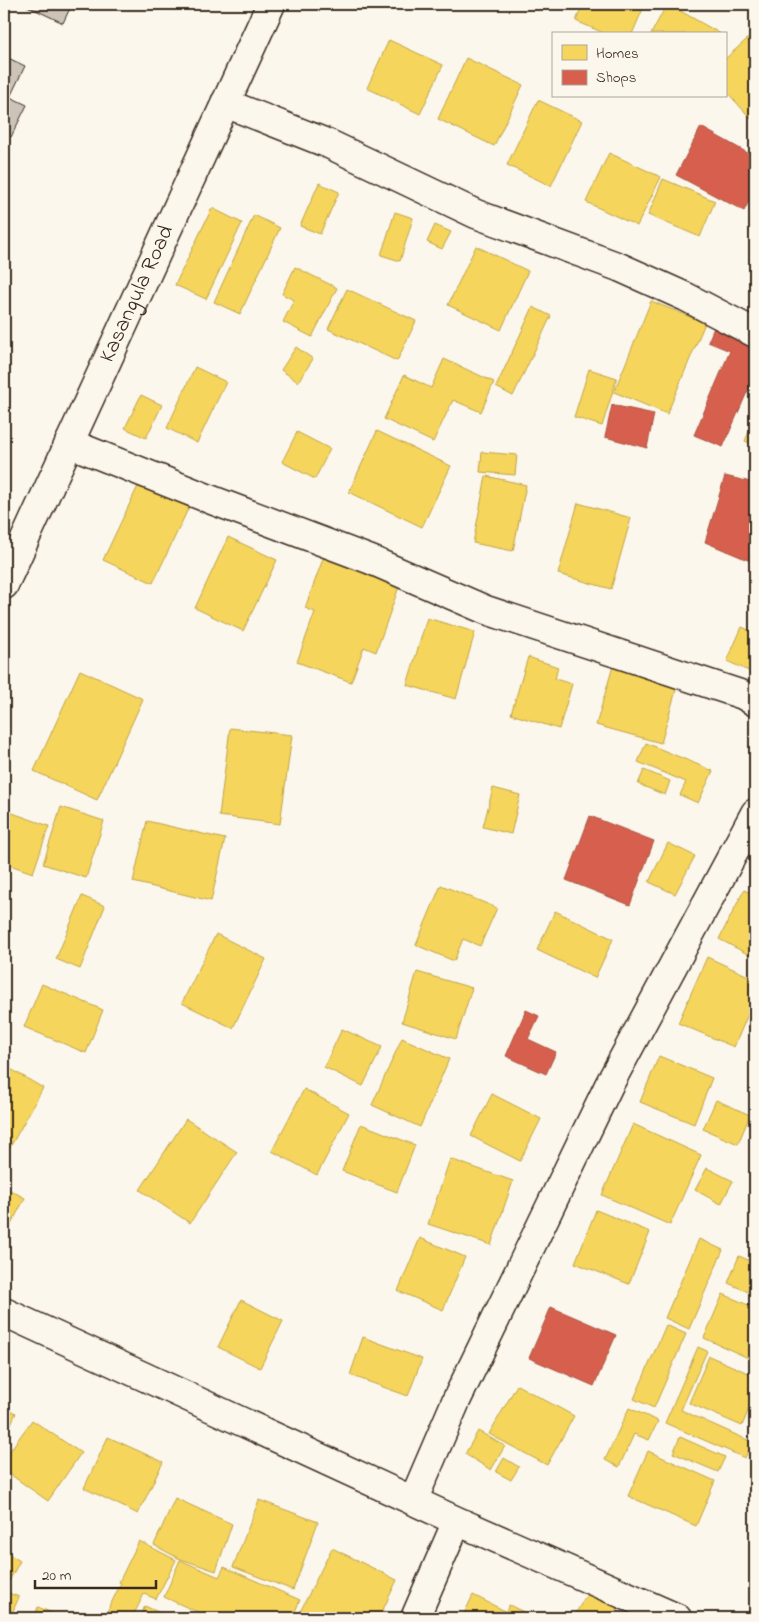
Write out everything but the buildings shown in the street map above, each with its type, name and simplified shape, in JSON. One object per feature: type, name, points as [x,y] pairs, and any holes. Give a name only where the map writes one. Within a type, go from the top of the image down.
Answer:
[{"type":"street","name":"Kasangula Road","points":[[4,585],[271,4]]},
{"type":"street","points":[[225,103],[329,144],[476,214],[619,267],[686,297],[755,333]]},
{"type":"street","points":[[69,443],[371,560],[486,610],[734,692],[755,702]]},
{"type":"street","points":[[413,1501],[456,1401],[609,1085],[755,813]]},
{"type":"street","points":[[4,1312],[413,1501],[677,1618]]},
{"type":"street","points":[[415,1618],[457,1521]]}]
